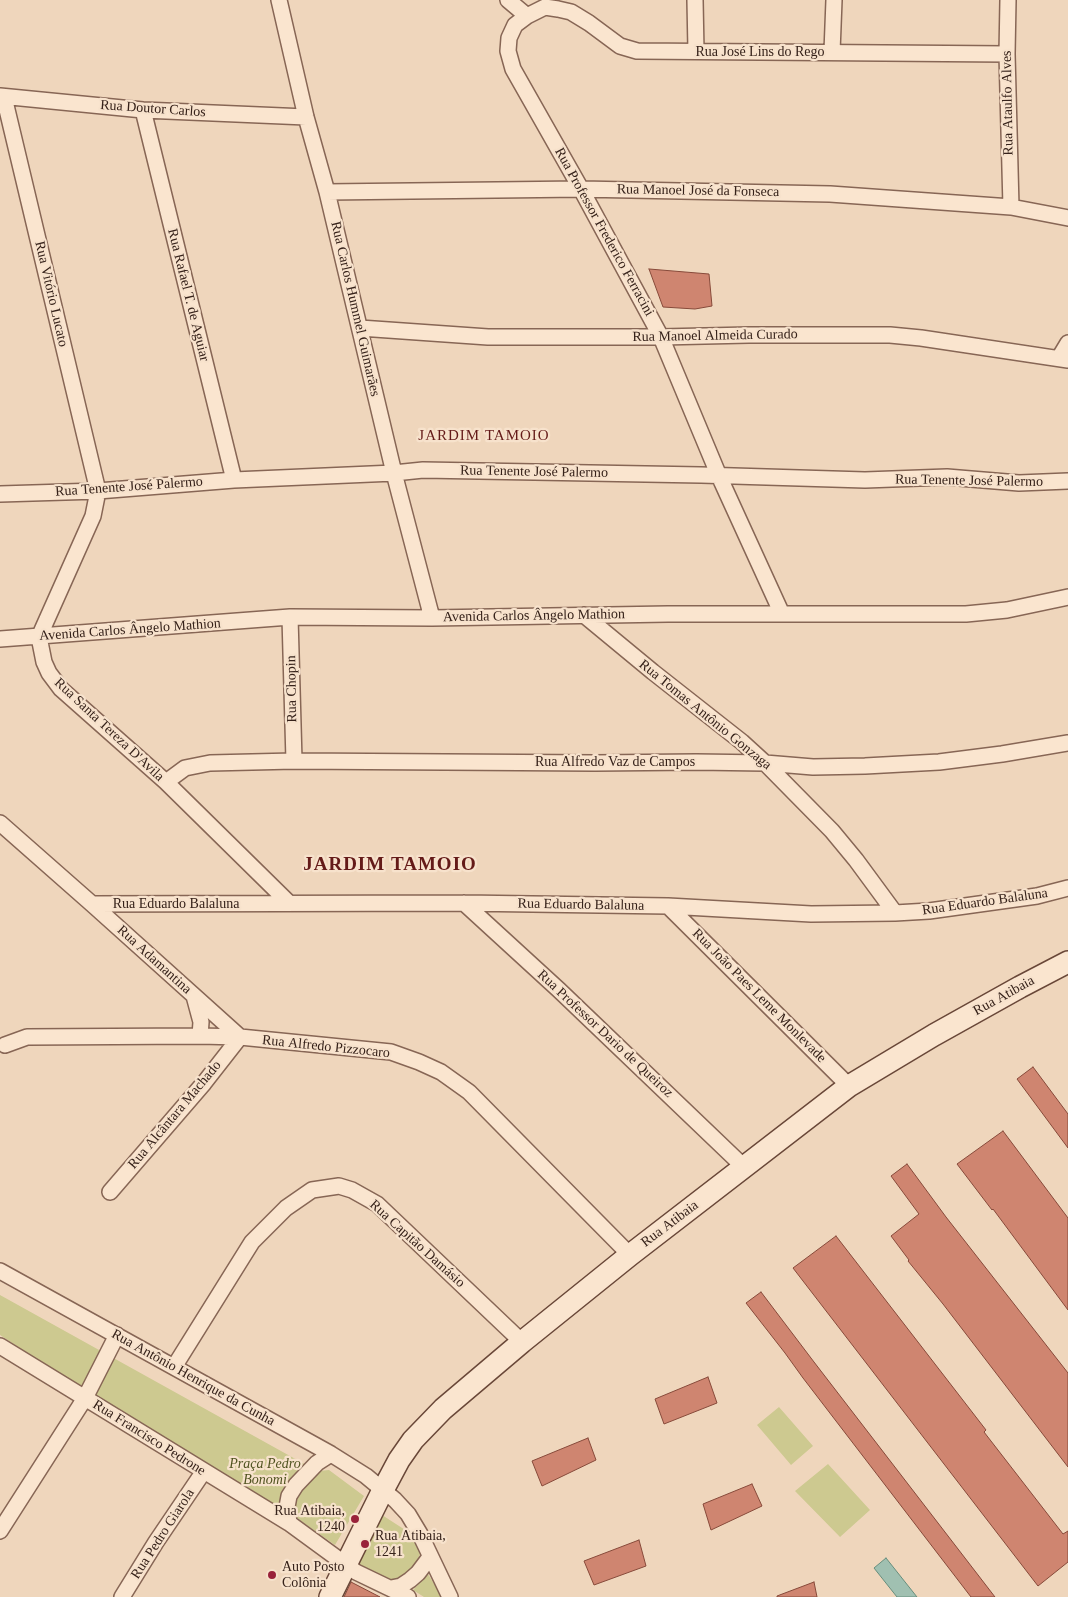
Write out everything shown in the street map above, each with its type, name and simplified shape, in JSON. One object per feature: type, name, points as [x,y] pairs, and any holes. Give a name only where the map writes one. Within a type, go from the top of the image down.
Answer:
[{"type":"main road","name":"Rua Atibaia","points":[[330,1597],[382,1490],[399,1460],[413,1440],[443,1409],[630,1255],[849,1086],[926,1039],[1068,962]]},
{"type":"street","name":"Rua Carlos Hummel Guimarães","points":[[279,0],[394,473],[432,618]]},
{"type":"street","points":[[508,0],[527,16]]},
{"type":"street","points":[[695,0],[696,51]]},
{"type":"street","points":[[832,52],[834,0]]},
{"type":"street","name":"Rua Ataulfo Alves","points":[[1008,0],[1007,54],[1011,207]]},
{"type":"street","name":"Rua José Lins do Rego","points":[[527,16],[545,7],[571,12],[620,46],[637,51],[1007,54]]},
{"type":"street","name":"Rua Professor Frederico Ferracini","points":[[527,16],[516,25],[509,38],[508,51],[514,69],[661,337],[719,476],[782,614]]},
{"type":"street","name":"Rua Doutor Carlos","points":[[2,97],[143,110],[306,117]]},
{"type":"street","name":"Rua Vitório Lucato","points":[[2,97],[98,491]]},
{"type":"street","name":"Rua Rafael T. de Aguiar","points":[[143,110],[234,480]]},
{"type":"street","name":"Rua Manoel José da Fonseca","points":[[327,192],[581,189],[830,194],[1011,207],[1068,218]]},
{"type":"street","name":"Rua Manoel Almeida Curado","points":[[360,328],[488,337],[890,335],[1063,358]]},
{"type":"street","points":[[1063,358],[1068,343]]},
{"type":"street","name":"Rua Tenente José Palermo","points":[[0,494],[98,491],[234,480],[423,470],[865,480],[947,478],[1019,483],[1068,481]]},
{"type":"street","points":[[39,637],[92,516],[98,491]]},
{"type":"street","name":"Avenida Carlos Ângelo Mathion","points":[[0,639],[290,617],[432,618],[584,615],[966,614],[1008,610],[1068,597]]},
{"type":"street","name":"Rua Tomas Antônio Gonzaga","points":[[584,615],[742,742],[765,763],[832,831],[896,913]]},
{"type":"street","name":"Rua Chopin","points":[[290,617],[294,761]]},
{"type":"street","name":"Rua Santa Tereza D'Avila","points":[[39,637],[44,662],[49,674],[61,689],[166,782],[289,903]]},
{"type":"street","name":"Rua Alfredo Vaz de Campos","points":[[166,782],[184,768],[210,763],[294,761],[765,763],[813,767],[865,766],[938,762],[1068,743]]},
{"type":"street","name":"Rua Adamantina","points":[[0,824],[92,904],[240,1038]]},
{"type":"street","name":"Rua Eduardo Balaluna","points":[[92,904],[464,903],[668,906],[812,914],[896,913],[938,910],[1036,896],[1068,888]]},
{"type":"street","name":"Rua Professor Dario de Queiroz","points":[[464,903],[559,990],[745,1168]]},
{"type":"street","name":"Rua João Paes Leme Monlevade","points":[[668,906],[849,1086]]},
{"type":"street","points":[[194,996],[201,1022],[200,1036]]},
{"type":"street","name":"Rua Alfredo Pizzocaro","points":[[2,1045],[27,1037],[200,1036],[391,1052],[441,1072],[469,1092],[630,1255]]},
{"type":"street","name":"Rua Alcântara Machado","points":[[110,1192],[204,1083],[240,1038]]},
{"type":"street","name":"Rua Capitão Damásio","points":[[174,1367],[252,1242],[286,1208],[312,1190],[338,1186],[352,1190],[377,1204],[522,1342]]},
{"type":"street","name":"Rua Antônio Henrique da Cunha","points":[[0,1271],[330,1454],[366,1476],[395,1500],[408,1514],[420,1534],[450,1597]]},
{"type":"street","points":[[0,1531],[85,1398],[117,1336]]},
{"type":"street","name":"Rua Francisco Pedrone","points":[[0,1346],[290,1523],[346,1565],[408,1597]]},
{"type":"street","points":[[290,1523],[287,1507],[296,1485],[317,1463],[330,1454]]},
{"type":"street","name":"Rua Pedro Giarola","points":[[122,1597],[156,1542],[204,1471]]},
{"type":"street","points":[[391,1588],[401,1586],[410,1580],[430,1557]]},
{"type":"green space","name":"Praça Pedro Bonomi","points":[[0,1295],[308,1466],[281,1498],[277,1511],[110,1407],[0,1335]]},
{"type":"green space","points":[[779,1407],[813,1446],[791,1465],[757,1425]]},
{"type":"green space","points":[[828,1464],[870,1510],[840,1537],[795,1491]]},
{"type":"green space","name":"Praça Pedro Bonomi","points":[[329,1470],[364,1496],[335,1545],[294,1516],[295,1501],[300,1489],[319,1471]]},
{"type":"green space","points":[[382,1515],[413,1535],[420,1554],[414,1570],[391,1583],[371,1574],[358,1564]]},
{"type":"green space","points":[[428,1574],[442,1597],[424,1597],[413,1590]]},
{"type":"shaded area","points":[[886,1558],[917,1597],[897,1597],[874,1568]]},
{"type":"building","points":[[649,269],[709,274],[712,306],[695,309],[663,307]]},
{"type":"building","points":[[1033,1067],[1068,1114],[1068,1148],[1017,1079]]},
{"type":"building","points":[[1003,1131],[1068,1218],[1068,1310],[957,1164]]},
{"type":"building","points":[[907,1164],[1068,1373],[1068,1467],[908,1261],[891,1236],[919,1214],[891,1176]]},
{"type":"building","points":[[836,1236],[986,1430],[984,1432],[1063,1534],[1068,1531],[1068,1562],[1038,1586],[793,1268]]},
{"type":"building","points":[[761,1292],[995,1597],[971,1597],[746,1303]]},
{"type":"building","points":[[708,1377],[717,1403],[664,1424],[655,1399]]},
{"type":"building","points":[[588,1438],[596,1460],[542,1486],[532,1461]]},
{"type":"building","points":[[752,1484],[762,1506],[711,1530],[703,1504]]},
{"type":"building","points":[[639,1540],[646,1566],[594,1585],[584,1561]]},
{"type":"building","points":[[351,1582],[380,1597],[344,1597]]},
{"type":"building","points":[[814,1582],[817,1597],[777,1597],[777,1596]]},
{"type":"place","name":"Rua Atibaia, 1240","points":[[355,1519]]},
{"type":"place","name":"Rua Atibaia, 1241","points":[[365,1544]]},
{"type":"place","name":"Auto Posto Colônia","points":[[272,1575]]},
{"type":"district","name":"JARDIM TAMOIO","points":[[484,436]]},
{"type":"district","name":"JARDIM TAMOIO","points":[[390,865]]}]
